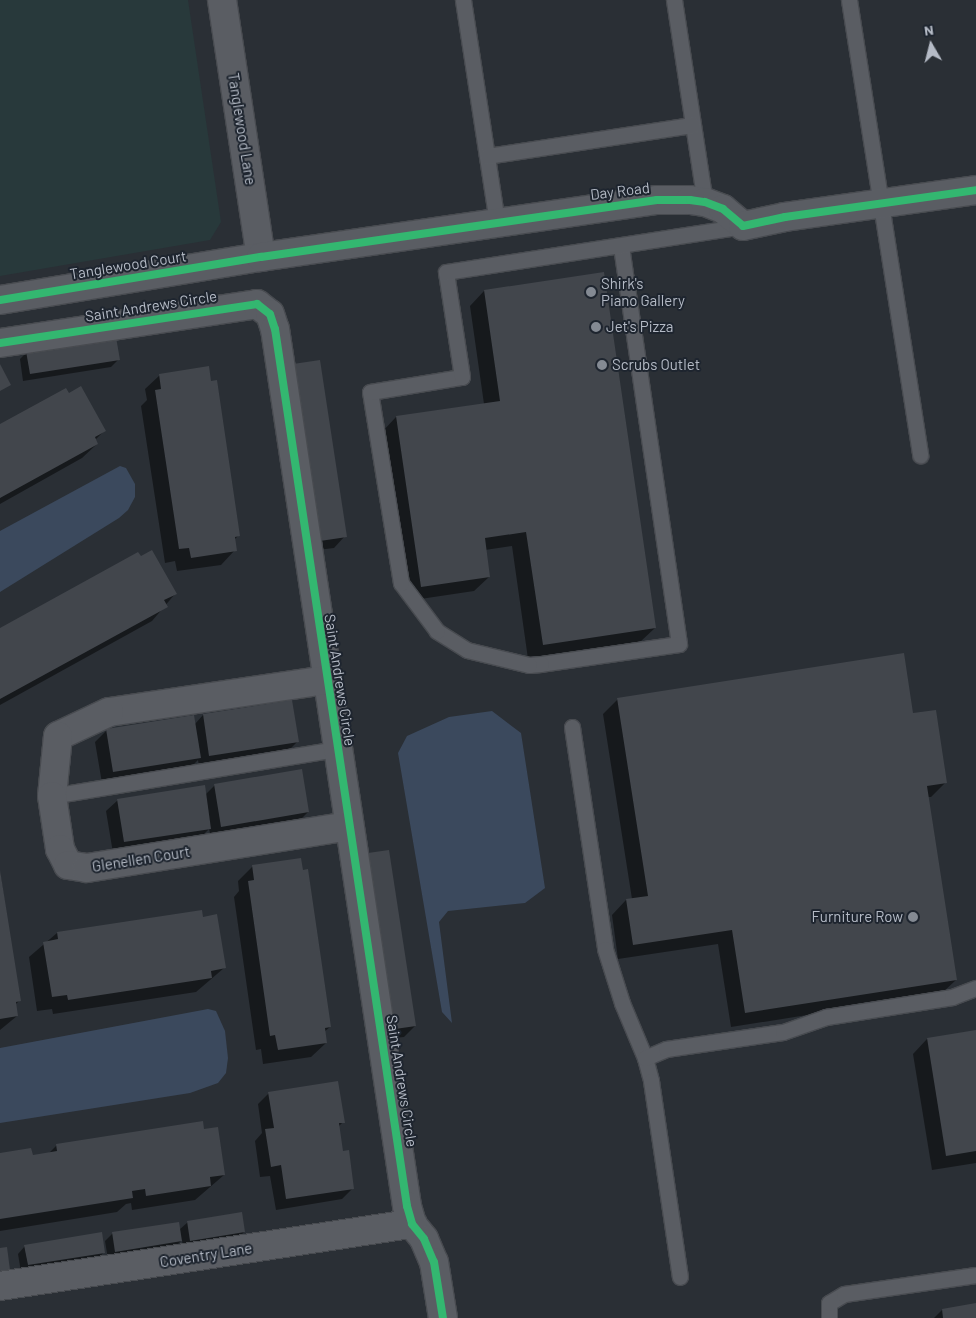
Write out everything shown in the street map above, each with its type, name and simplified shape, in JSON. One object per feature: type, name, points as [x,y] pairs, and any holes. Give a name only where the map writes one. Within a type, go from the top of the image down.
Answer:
[{"type":"street","name":"Tanglewood Lane","points":[[222,0],[261,257]]},
{"type":"street","points":[[743,226],[976,190]]},
{"type":"street","name":"Day Road","points":[[261,257],[657,200],[706,202],[723,209],[743,226]]},
{"type":"street","name":"Tanglewood Court","points":[[0,300],[261,257]]},
{"type":"street","name":"Saint Andrews Circle","points":[[0,343],[257,304],[265,308],[270,314],[275,328],[326,680],[407,1206],[412,1224],[424,1239],[434,1262],[443,1318]]},
{"type":"street","name":"Glenellen Court","points":[[326,680],[109,712],[58,736],[52,796],[60,849],[68,865],[87,868],[349,826]]},
{"type":"street","name":"Coventry Lane","points":[[0,1286],[412,1224]]},
{"type":"lane","points":[[463,0],[497,223]]},
{"type":"lane","points":[[674,0],[706,202]]},
{"type":"lane","points":[[849,0],[920,455]]},
{"type":"lane","points":[[487,156],[693,124]]},
{"type":"lane","points":[[621,246],[679,644],[529,665],[467,650],[437,631],[401,583],[370,392],[462,377],[446,272],[743,226]]},
{"type":"lane","points":[[572,727],[606,949],[622,1003],[645,1058],[651,1081],[680,1277]]},
{"type":"lane","points":[[52,796],[337,749]]},
{"type":"lane","points":[[645,1058],[666,1049],[783,1032],[826,1017],[952,997],[976,988]]},
{"type":"lane","points":[[829,1318],[829,1303],[844,1294],[976,1275]]},
{"type":"shaded area","points":[[0,0],[188,0],[221,222],[210,240],[0,276]]},
{"type":"water","points":[[120,466],[126,468],[135,484],[135,497],[128,510],[119,518],[0,592],[0,531]]},
{"type":"water","points":[[492,711],[521,733],[545,888],[525,903],[448,911],[439,922],[452,1023],[442,1012],[398,753],[407,736],[449,717]]},
{"type":"water","points":[[208,1009],[216,1011],[225,1031],[228,1058],[226,1073],[218,1083],[190,1093],[0,1123],[0,1048]]},
{"type":"building","points":[[604,272],[656,628],[543,645],[526,532],[485,538],[490,577],[421,587],[396,416],[500,401],[484,290]]},
{"type":"building","points":[[116,337],[120,360],[30,374],[26,351]]},
{"type":"building","points":[[320,360],[347,537],[320,541],[293,364]]},
{"type":"building","points":[[0,364],[11,385],[0,391]]},
{"type":"building","points":[[209,366],[211,381],[217,380],[240,536],[235,537],[237,551],[191,558],[189,548],[179,549],[155,390],[161,389],[159,374]]},
{"type":"building","points":[[81,386],[106,431],[95,437],[98,444],[0,498],[0,424],[66,388],[69,393]]},
{"type":"building","points":[[152,550],[177,594],[164,600],[168,607],[0,699],[0,628],[138,552],[141,556]]},
{"type":"building","points":[[904,653],[913,713],[936,710],[947,783],[927,786],[957,980],[745,1013],[732,930],[633,945],[626,899],[648,896],[617,698]]},
{"type":"building","points":[[292,700],[299,742],[209,756],[203,714]]},
{"type":"building","points":[[194,715],[201,758],[113,772],[106,729]]},
{"type":"building","points":[[302,769],[309,812],[221,827],[214,784]]},
{"type":"building","points":[[205,785],[211,829],[124,842],[117,799]]},
{"type":"building","points":[[389,850],[416,1026],[395,1029],[368,853]]},
{"type":"building","points":[[301,858],[303,870],[308,869],[331,1027],[325,1028],[327,1043],[278,1050],[275,1035],[270,1036],[248,881],[254,880],[252,865]]},
{"type":"building","points":[[0,870],[21,1001],[16,1002],[18,1016],[0,1019]]},
{"type":"building","points":[[202,910],[203,917],[217,914],[226,968],[211,971],[212,978],[68,1000],[67,995],[52,997],[43,942],[58,939],[57,932]]},
{"type":"building","points":[[976,1030],[976,1151],[946,1156],[927,1038]]},
{"type":"building","points":[[338,1081],[345,1123],[339,1123],[343,1151],[349,1150],[354,1189],[286,1199],[281,1165],[271,1167],[265,1129],[274,1128],[268,1092]]},
{"type":"building","points":[[203,1121],[204,1129],[218,1127],[225,1175],[210,1177],[211,1186],[146,1196],[145,1189],[132,1191],[133,1198],[0,1219],[0,1153],[31,1148],[33,1155],[57,1151],[56,1144]]},
{"type":"building","points":[[242,1212],[245,1232],[190,1241],[187,1221]]},
{"type":"building","points":[[179,1222],[182,1241],[115,1252],[112,1232]]},
{"type":"building","points":[[102,1232],[105,1253],[28,1265],[24,1245]]},
{"type":"building","points":[[7,1247],[10,1270],[0,1271],[0,1248]]},
{"type":"building","points":[[976,1303],[976,1318],[943,1318],[942,1309]]},
{"type":"cycle path","points":[[0,300],[261,257],[657,200],[705,202],[723,209],[743,226],[785,217],[976,190]]},
{"type":"cycle path","points":[[0,343],[257,304],[270,314],[275,329],[407,1206],[412,1224],[424,1239],[434,1262],[443,1318]]},
{"type":"place","name":"Shirk's Piano Gallery","points":[[591,292]]},
{"type":"place","name":"Jet's Pizza","points":[[596,327]]},
{"type":"place","name":"Scrubs Outlet","points":[[602,365]]},
{"type":"place","name":"Furniture Row","points":[[913,917]]}]
